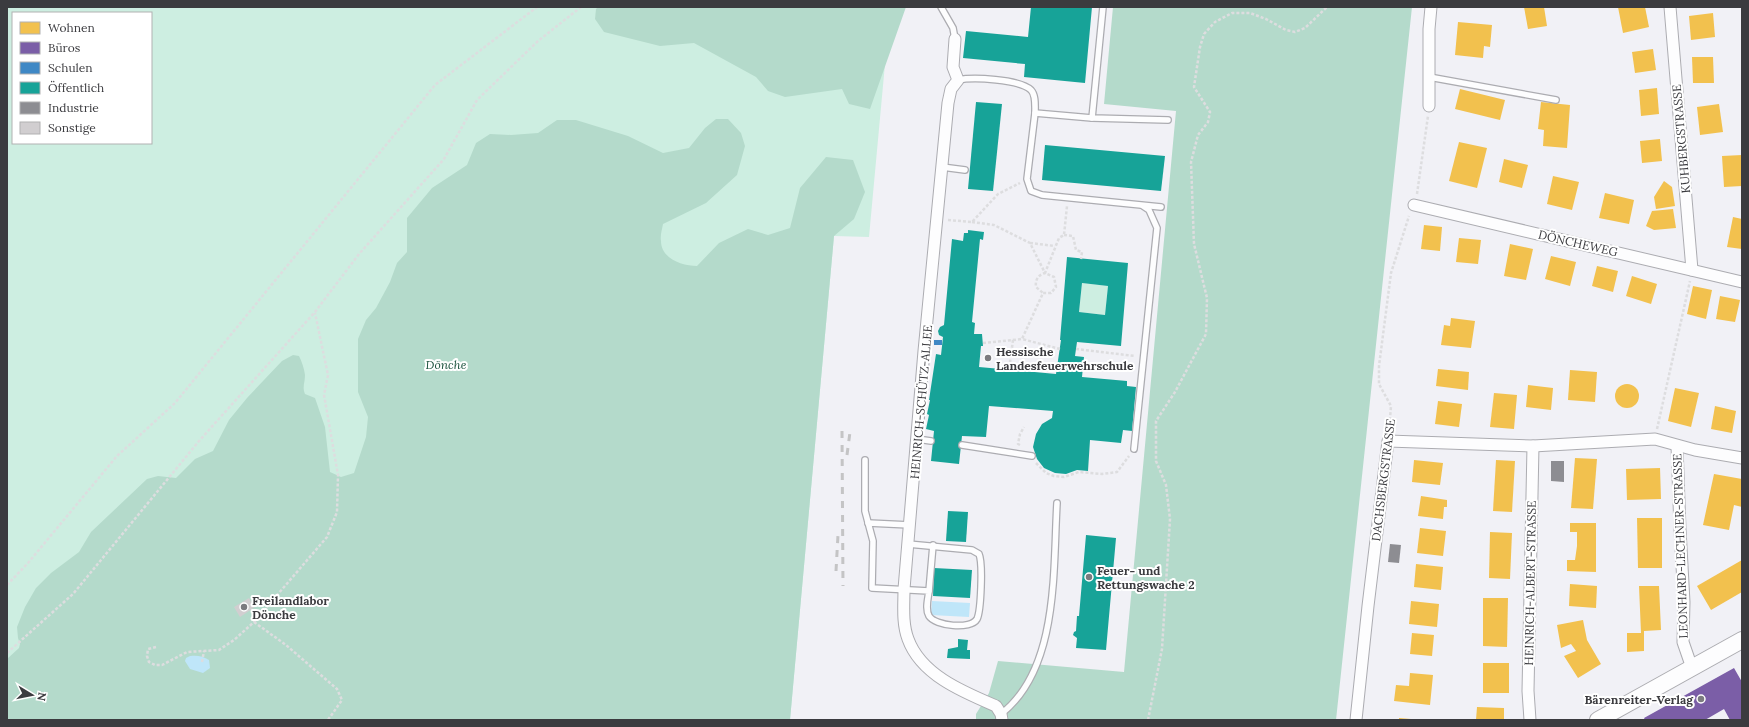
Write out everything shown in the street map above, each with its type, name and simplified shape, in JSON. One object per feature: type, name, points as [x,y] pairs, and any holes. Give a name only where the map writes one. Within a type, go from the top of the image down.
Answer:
[{"type":"main road","points":[[1598,720],[1742,640]]},
{"type":"street","points":[[1429,106],[1429,28],[1431,7]]},
{"type":"street","name":"KUHBERGSTRASSE","points":[[1670,7],[1692,270]]},
{"type":"street","points":[[955,39],[953,67],[958,80]]},
{"type":"street","name":"HEINRICH-SCHÜTZ-ALLEE","points":[[958,80],[951,89],[948,103],[904,589],[904,616],[908,638],[917,656],[934,674],[996,706],[1002,717]]},
{"type":"street","name":"DÖNCHEWEG","points":[[1414,205],[1742,282]]},
{"type":"street","points":[[1388,441],[1532,446],[1655,439],[1695,450],[1742,458]]},
{"type":"street","name":"DACHSBERGSTRASSE","points":[[1356,720],[1388,441]]},
{"type":"street","name":"HEINRICH-ALBERT-STRASSE","points":[[1530,720],[1528,691],[1532,446]]},
{"type":"street","name":"LEONHARD-LECHNER-STRASSE","points":[[1677,446],[1684,602],[1683,642],[1692,668]]},
{"type":"lane","points":[[941,7],[952,28],[955,39]]},
{"type":"lane","points":[[1092,118],[1103,7]]},
{"type":"lane","points":[[1429,77],[1556,100]]},
{"type":"lane","points":[[958,80],[969,78],[1014,83],[1025,86],[1032,91],[1035,101],[1035,113],[1027,179],[1031,191],[1042,195],[1161,206]]},
{"type":"lane","points":[[1035,113],[1092,118],[1168,120]]},
{"type":"lane","points":[[942,167],[965,170]]},
{"type":"lane","points":[[1134,449],[1157,228],[1149,210],[1140,205]]},
{"type":"lane","points":[[917,439],[931,441]]},
{"type":"lane","points":[[962,445],[1032,456]]},
{"type":"lane","points":[[865,460],[865,511],[872,541],[872,588],[929,591]]},
{"type":"lane","points":[[1002,717],[1025,689],[1037,664],[1044,640],[1051,606],[1057,503]]},
{"type":"lane","points":[[868,523],[910,525]]},
{"type":"lane","points":[[908,544],[933,545],[972,550],[979,554],[982,563],[979,610],[977,619],[973,623],[963,625],[942,624],[935,621],[930,616],[927,609],[933,545]]},
{"type":"path","points":[[7,585],[28,563],[117,456],[175,403],[435,85],[536,7]]},
{"type":"path","points":[[7,652],[73,594],[102,561],[199,441],[315,312],[359,254],[444,159],[477,100],[538,41],[581,7]]},
{"type":"path","points":[[1148,720],[1162,648],[1170,519],[1166,485],[1156,461],[1156,421],[1175,392],[1206,334],[1208,298],[1194,244],[1191,190],[1191,162],[1198,135],[1208,122],[1210,112],[1194,86],[1200,46],[1204,34],[1209,28],[1215,22],[1232,13],[1250,13],[1266,19],[1286,30],[1295,32],[1305,28],[1327,7]]},
{"type":"path","name":"DACHSBERGSTRASSE","points":[[1388,441],[1391,406],[1380,384],[1379,366],[1391,273],[1407,219],[1414,205],[1418,190],[1429,106]]},
{"type":"path","points":[[972,222],[998,194],[1027,179]]},
{"type":"path","points":[[1064,235],[1068,198]]},
{"type":"path","points":[[937,218],[994,224],[1030,243],[1056,246]]},
{"type":"path","points":[[1043,294],[1036,287],[1036,280],[1039,276],[1045,273],[1059,238],[1064,235],[1073,236],[1076,250],[1082,252],[1081,259]]},
{"type":"path","points":[[1030,243],[1045,273],[1054,277],[1056,282],[1056,287],[1051,293],[1043,294]]},
{"type":"path","points":[[1655,439],[1692,270]]},
{"type":"path","points":[[1022,339],[1043,294]]},
{"type":"path","points":[[156,647],[148,649],[147,656],[149,662],[156,665],[162,665],[187,652],[219,650],[234,640],[254,622],[327,537],[337,512],[338,475],[324,395],[328,375],[315,312]]},
{"type":"path","points":[[983,343],[1022,339],[1054,346],[1060,349]]},
{"type":"path","points":[[1009,370],[1013,340]]},
{"type":"path","points":[[1076,349],[1144,357]]},
{"type":"path","points":[[1024,427],[1020,434],[1018,444],[1032,456],[1039,467],[1046,473],[1054,476],[1064,477],[1079,472],[1102,474],[1117,472],[1134,449]]},
{"type":"path","points":[[254,622],[286,645],[337,689],[342,700],[328,720]]},
{"type":"path","points":[[202,662],[204,652]]},
{"type":"green space","name":"Dönche","points":[[7,7],[804,7],[885,64],[869,237],[834,236],[790,720],[7,720]]},
{"type":"green space","points":[[598,7],[906,7],[870,109],[849,104],[842,89],[785,97],[768,91],[756,77],[694,43],[660,46],[604,32],[595,19],[596,9]]},
{"type":"green space","points":[[1113,7],[1412,7],[1336,720],[976,720],[976,714],[989,693],[998,661],[1124,672],[1176,111],[1104,104]]},
{"type":"green space","points":[[716,119],[728,119],[741,133],[745,146],[737,175],[706,203],[663,224],[661,237],[662,247],[669,257],[679,263],[697,266],[719,243],[748,229],[768,235],[790,228],[800,188],[826,157],[853,160],[865,192],[854,219],[834,236],[790,720],[7,720],[7,659],[19,648],[20,644],[17,627],[25,607],[36,588],[51,573],[79,552],[91,532],[147,479],[158,476],[176,478],[195,459],[213,451],[229,420],[247,398],[282,361],[293,355],[299,356],[305,375],[304,392],[305,394],[315,398],[325,427],[330,472],[341,477],[354,473],[366,437],[368,417],[358,392],[358,339],[366,320],[376,308],[390,282],[397,263],[407,252],[407,218],[432,188],[467,165],[476,143],[490,134],[511,135],[538,133],[557,120],[576,120],[628,136],[663,153],[689,148],[705,128]]},
{"type":"green space","points":[[1082,283],[1108,286],[1105,315],[1079,312]]},
{"type":"water","points":[[932,601],[970,603],[969,617],[931,615]]},
{"type":"water","points":[[190,656],[200,656],[209,660],[210,668],[203,673],[190,669],[185,661],[186,658]]},
{"type":"building: Wohnen","points":[[1524,7],[1544,7],[1547,26],[1528,29]]},
{"type":"building: Wohnen","points":[[1618,7],[1645,7],[1649,27],[1623,33]]},
{"type":"building: Wohnen","points":[[1713,13],[1715,37],[1691,40],[1689,16]]},
{"type":"building: Wohnen","points":[[1458,22],[1492,25],[1490,47],[1484,46],[1483,58],[1455,55]]},
{"type":"building: Wohnen","points":[[1653,49],[1656,70],[1635,73],[1632,52]]},
{"type":"building: Wohnen","points":[[1692,57],[1713,57],[1714,83],[1693,83]]},
{"type":"building: Wohnen","points":[[1657,88],[1659,114],[1641,116],[1639,90]]},
{"type":"building: Wohnen","points":[[1460,89],[1505,100],[1500,120],[1455,109]]},
{"type":"building: Wohnen","points":[[1541,102],[1570,105],[1567,148],[1543,146],[1544,130],[1538,129]]},
{"type":"building: Wohnen","points":[[1719,104],[1723,132],[1700,135],[1697,107]]},
{"type":"building: Wohnen","points":[[1660,139],[1662,161],[1642,163],[1640,141]]},
{"type":"building: Wohnen","points":[[1459,142],[1487,148],[1477,188],[1449,181]]},
{"type":"building: Wohnen","points":[[1742,155],[1742,186],[1724,187],[1722,156]]},
{"type":"building: Wohnen","points":[[1504,159],[1528,165],[1522,188],[1499,182]]},
{"type":"building: Wohnen","points":[[1553,176],[1579,182],[1572,210],[1547,204]]},
{"type":"building: Wohnen","points":[[1664,181],[1672,187],[1675,206],[1656,209],[1654,197]]},
{"type":"building: Wohnen","points":[[1605,193],[1634,200],[1629,224],[1599,218]]},
{"type":"building: Wohnen","points":[[1673,209],[1676,228],[1654,230],[1646,226],[1652,211]]},
{"type":"building: Wohnen","points":[[1733,217],[1742,219],[1742,249],[1727,247]]},
{"type":"building: Wohnen","points":[[1424,225],[1442,227],[1440,251],[1421,249]]},
{"type":"building: Wohnen","points":[[1459,238],[1481,240],[1478,264],[1456,262]]},
{"type":"building: Wohnen","points":[[1510,244],[1533,249],[1526,280],[1504,276]]},
{"type":"building: Wohnen","points":[[1551,256],[1576,262],[1570,286],[1545,279]]},
{"type":"building: Wohnen","points":[[1597,266],[1618,271],[1613,292],[1592,286]]},
{"type":"building: Wohnen","points":[[1632,276],[1657,284],[1651,304],[1626,296]]},
{"type":"building: Wohnen","points":[[1693,286],[1712,290],[1706,319],[1687,314]]},
{"type":"building: Wohnen","points":[[1720,296],[1740,300],[1735,322],[1716,319]]},
{"type":"building: Wohnen","points":[[1451,318],[1475,321],[1471,348],[1441,345],[1444,325],[1450,326]]},
{"type":"building: Wohnen","points":[[1438,369],[1469,372],[1468,390],[1436,386]]},
{"type":"building: Wohnen","points":[[1570,370],[1597,372],[1595,402],[1568,400]]},
{"type":"building: Wohnen","points":[[1627,384],[1636,387],[1639,396],[1636,405],[1627,408],[1618,405],[1615,396],[1618,387]]},
{"type":"building: Wohnen","points":[[1528,385],[1553,388],[1551,410],[1526,407]]},
{"type":"building: Wohnen","points":[[1675,388],[1699,393],[1691,427],[1668,421]]},
{"type":"building: Wohnen","points":[[1494,393],[1517,395],[1514,429],[1490,427]]},
{"type":"building: Wohnen","points":[[1438,401],[1462,404],[1459,427],[1435,424]]},
{"type":"building: Wohnen","points":[[1715,406],[1736,411],[1732,433],[1711,429]]},
{"type":"building: Wohnen","points":[[1575,458],[1597,459],[1593,509],[1571,508]]},
{"type":"building: Wohnen","points":[[1414,460],[1443,463],[1440,485],[1412,482]]},
{"type":"building: Wohnen","points":[[1496,460],[1515,461],[1512,512],[1493,511]]},
{"type":"building: Wohnen","points":[[1660,468],[1661,499],[1627,500],[1626,469]]},
{"type":"building: Wohnen","points":[[1714,474],[1742,479],[1742,507],[1734,505],[1729,530],[1703,525]]},
{"type":"building: Wohnen","points":[[1421,496],[1447,500],[1447,507],[1444,507],[1443,519],[1418,516]]},
{"type":"building: Wohnen","points":[[1637,518],[1662,518],[1662,568],[1638,568]]},
{"type":"building: Wohnen","points":[[1570,523],[1596,523],[1596,572],[1567,571],[1567,560],[1575,560],[1577,546],[1577,532],[1570,532]]},
{"type":"building: Wohnen","points":[[1420,528],[1446,531],[1443,556],[1417,553]]},
{"type":"building: Wohnen","points":[[1490,532],[1512,533],[1510,579],[1489,578]]},
{"type":"building: Wohnen","points":[[1742,560],[1742,592],[1711,610],[1697,586]]},
{"type":"building: Wohnen","points":[[1416,564],[1443,567],[1441,590],[1414,587]]},
{"type":"building: Wohnen","points":[[1570,584],[1597,586],[1596,608],[1569,606]]},
{"type":"building: Wohnen","points":[[1639,586],[1659,586],[1661,630],[1644,631],[1644,651],[1627,652],[1627,633],[1641,633]]},
{"type":"building: Wohnen","points":[[1483,598],[1508,598],[1507,647],[1483,646]]},
{"type":"building: Wohnen","points":[[1411,601],[1439,604],[1437,627],[1409,624]]},
{"type":"building: Wohnen","points":[[1583,620],[1587,640],[1601,664],[1578,678],[1564,656],[1576,651],[1571,644],[1561,648],[1557,625]]},
{"type":"building: Wohnen","points":[[1412,633],[1434,635],[1432,656],[1410,654]]},
{"type":"building: Wohnen","points":[[1483,663],[1509,663],[1509,693],[1483,693]]},
{"type":"building: Wohnen","points":[[1410,673],[1433,675],[1430,705],[1394,701],[1396,685],[1409,686]]},
{"type":"building: Wohnen","points":[[1477,707],[1504,708],[1504,720],[1476,720]]},
{"type":"building: Wohnen","points":[[1399,718],[1411,719],[1411,720],[1399,720]]},
{"type":"building: Büros","points":[[1734,668],[1742,682],[1742,720],[1730,720],[1724,709],[1705,720],[1645,720],[1644,718]]},
{"type":"building: Schulen","points":[[934,340],[942,340],[942,345],[934,345]]},
{"type":"building: Öffentlich","points":[[1031,7],[1092,7],[1085,83],[1024,77],[1025,64],[963,58],[966,31],[1028,37]]},
{"type":"building: Öffentlich","points":[[976,102],[1002,104],[993,191],[968,189]]},
{"type":"building: Öffentlich","points":[[1045,145],[1165,156],[1161,191],[1042,180]]},
{"type":"building: Öffentlich","points":[[968,230],[984,232],[983,240],[980,239],[972,322],[975,323],[974,334],[982,334],[983,346],[981,346],[979,367],[1056,374],[1061,340],[1067,257],[1128,263],[1121,346],[1077,342],[1075,356],[1084,357],[1082,377],[1127,381],[1127,386],[1136,387],[1132,431],[1123,430],[1121,443],[1090,440],[1088,471],[1077,470],[1066,474],[1055,473],[1044,468],[1037,459],[1033,447],[1036,434],[1042,424],[1052,418],[1053,411],[989,406],[986,437],[962,436],[959,464],[931,461],[934,431],[926,429],[929,415],[927,414],[936,354],[941,355],[943,337],[939,335],[938,331],[940,327],[944,325],[952,239],[963,241],[964,233],[968,233]],"holes":[[[1082,283],[1108,286],[1105,315],[1079,312]]]},
{"type":"building: Öffentlich","points":[[948,511],[968,512],[966,542],[946,541]]},
{"type":"building: Öffentlich","points":[[1086,535],[1116,538],[1106,650],[1076,648],[1077,638],[1073,635],[1076,631],[1077,616],[1079,616]]},
{"type":"building: Öffentlich","points":[[934,568],[972,570],[970,598],[933,596]]},
{"type":"building: Öffentlich","points":[[958,639],[968,640],[967,650],[970,650],[970,659],[947,658],[948,649],[958,647]]},
{"type":"building: Industrie","points":[[1551,461],[1564,461],[1564,482],[1551,481]]},
{"type":"building: Industrie","points":[[1390,544],[1401,545],[1399,563],[1388,562]]},
{"type":"building: Sonstige","name":"Freilandlabor Dönche","points":[[249,598],[255,607],[240,617],[234,607]]},
{"type":"railway","points":[[842,431],[843,586]]},
{"type":"railway","points":[[847,455],[850,432]]},
{"type":"railway","points":[[836,571],[838,535]]},
{"type":"place","name":"Hessische Landesfeuerwehrschule","points":[[988,358]]},
{"type":"place","name":"Feuer- und Rettungswache 2","points":[[1089,577]]},
{"type":"place","name":"Freilandlabor Dönche","points":[[244,607]]},
{"type":"place","name":"Bärenreiter-Verlag","points":[[1701,699]]}]
